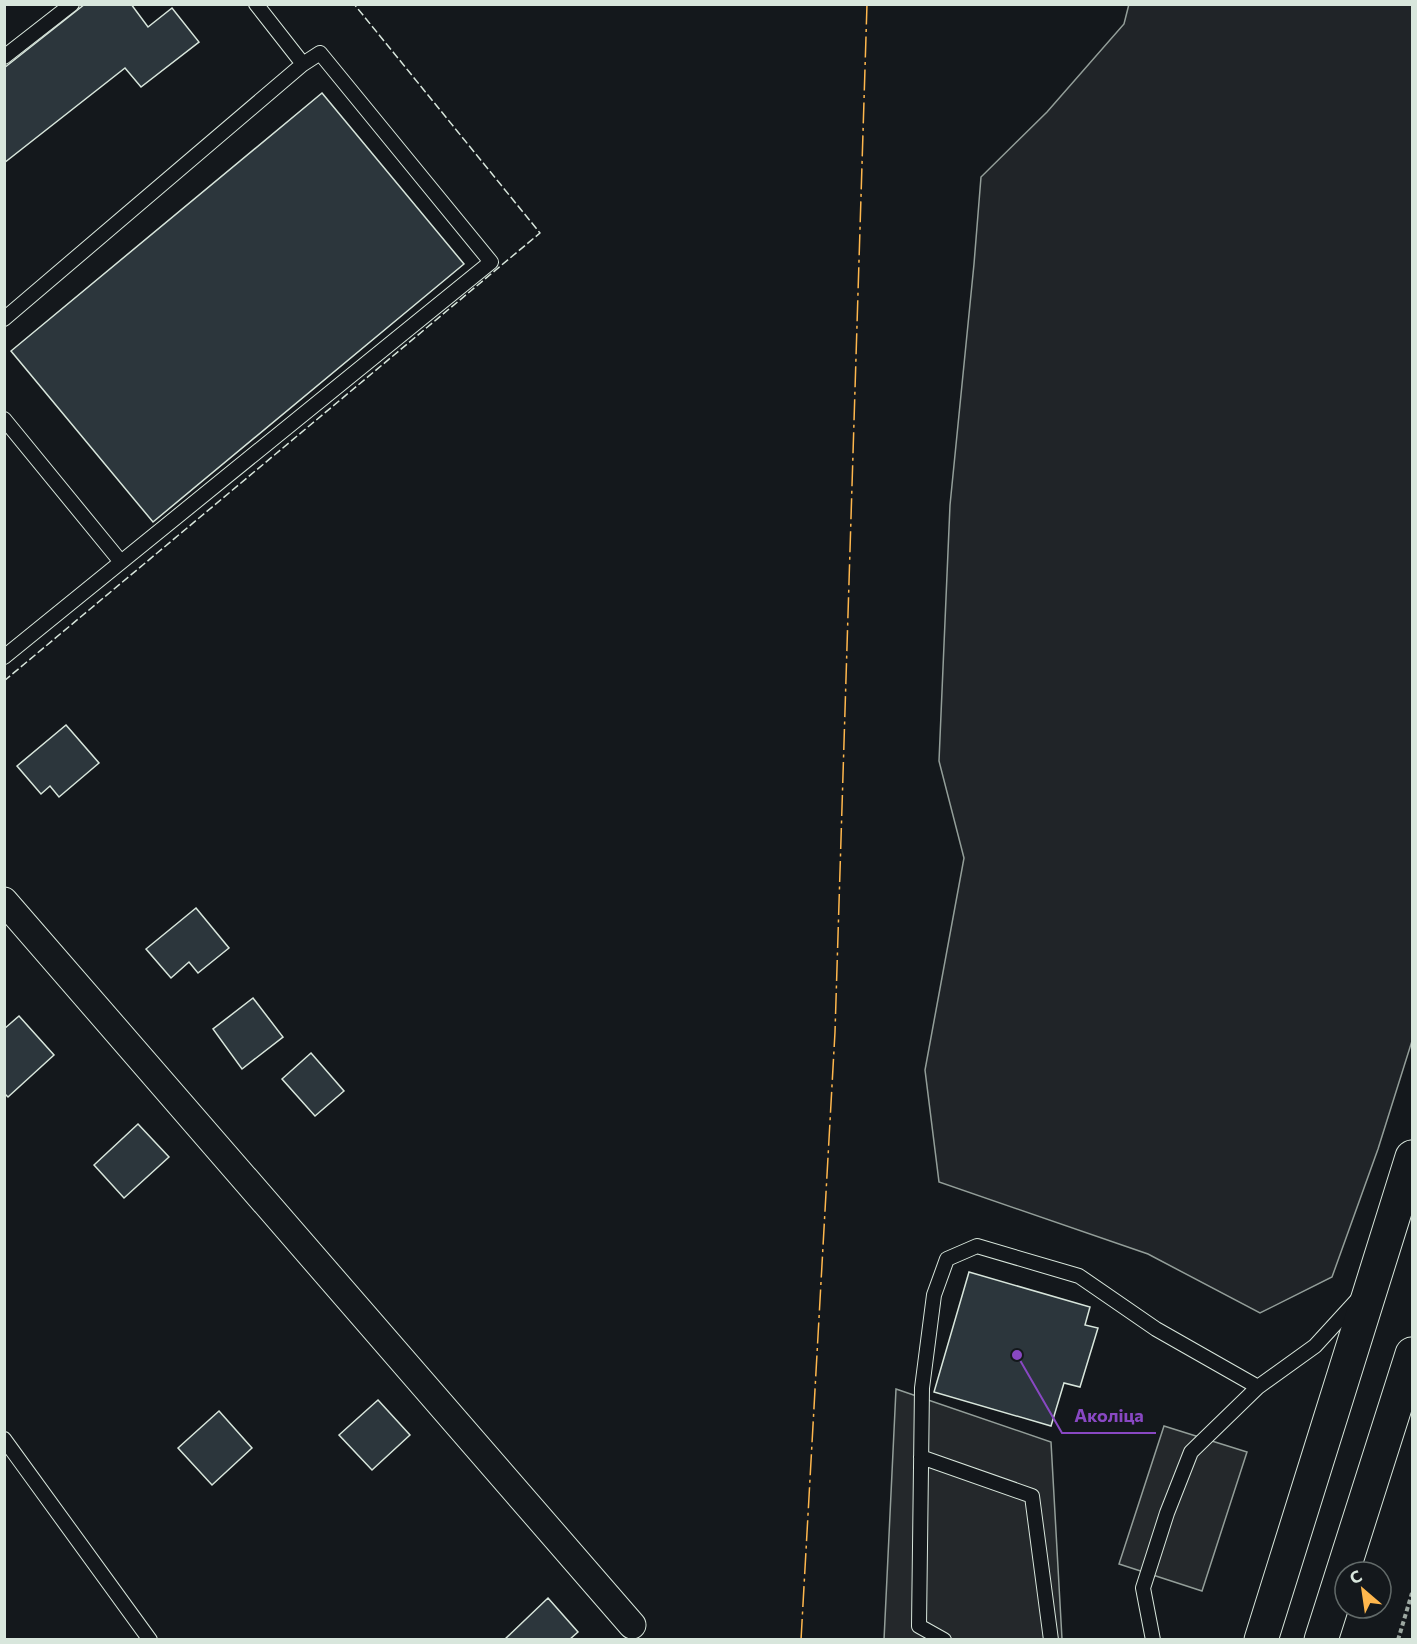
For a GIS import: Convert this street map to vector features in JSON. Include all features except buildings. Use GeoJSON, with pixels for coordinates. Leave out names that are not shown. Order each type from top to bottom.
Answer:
{"type":"FeatureCollection","features":[{"type":"Feature","properties":{"kind":"highway"},"geometry":{"type":"LineString","coordinates":[[1261,1640],[1413,1157]]}},
{"type":"Feature","properties":{"kind":"highway"},"geometry":{"type":"LineString","coordinates":[[1321,1640],[1413,1354]]}},
{"type":"Feature","properties":{"kind":"street"},"geometry":{"type":"LineString","coordinates":[[4,901],[632,1625]]}},
{"type":"Feature","properties":{"kind":"lane"},"geometry":{"type":"LineString","coordinates":[[4,57],[72,4]]}},
{"type":"Feature","properties":{"kind":"lane"},"geometry":{"type":"LineString","coordinates":[[256,4],[303,64]]}},
{"type":"Feature","properties":{"kind":"lane"},"geometry":{"type":"LineString","coordinates":[[4,319],[303,64],[320,53],[491,262],[4,657]]}},
{"type":"Feature","properties":{"kind":"lane"},"geometry":{"type":"LineString","coordinates":[[4,419],[121,562]]}},
{"type":"Feature","properties":{"kind":"lane"},"geometry":{"type":"LineString","coordinates":[[944,1640],[919,1626],[922,1388],[934,1295],[946,1259],[977,1246],[1079,1276],[1156,1329],[1258,1386]]}},
{"type":"Feature","properties":{"kind":"lane"},"geometry":{"type":"LineString","coordinates":[[1153,1640],[1143,1588],[1167,1513],[1191,1452],[1258,1386],[1316,1346],[1358,1299],[1382,1255]]}},
{"type":"Feature","properties":{"kind":"lane"},"geometry":{"type":"LineString","coordinates":[[4,1439],[150,1640]]}},
{"type":"Feature","properties":{"kind":"lane"},"geometry":{"type":"LineString","coordinates":[[921,1457],[1032,1496],[1051,1640]]}},
{"type":"Feature","properties":{"kind":"path"},"geometry":{"type":"LineString","coordinates":[[1398,1640],[1413,1593]]}},
{"type":"Feature","properties":{"kind":"shaded area"},"geometry":{"type":"Polygon","coordinates":[[[1129,4],[1412,5],[1412,1041],[1378,1149],[1332,1277],[1260,1313],[1148,1254],[939,1182],[925,1070],[964,858],[939,761],[950,505],[981,177],[1047,112],[1124,24],[1129,4]]]}},
{"type":"Feature","properties":{"kind":"shaded area"},"geometry":{"type":"Polygon","coordinates":[[[896,1389],[1051,1442],[1062,1639],[884,1640],[896,1389]]]}},
{"type":"Feature","properties":{"kind":"shaded area"},"geometry":{"type":"Polygon","coordinates":[[[1164,1426],[1247,1452],[1202,1591],[1119,1564],[1164,1426]]]}},
{"type":"Feature","properties":{"kind":"fence"},"geometry":{"type":"LineString","coordinates":[[4,681],[540,233],[354,4]]}},
{"type":"Feature","properties":{"kind":"power"},"geometry":{"type":"LineString","coordinates":[[801,1640],[835,1032],[867,4]]}},
{"type":"Feature","properties":{"kind":"place","name":"Аколіца"},"geometry":{"type":"Point","coordinates":[1017,1355]}}]}
